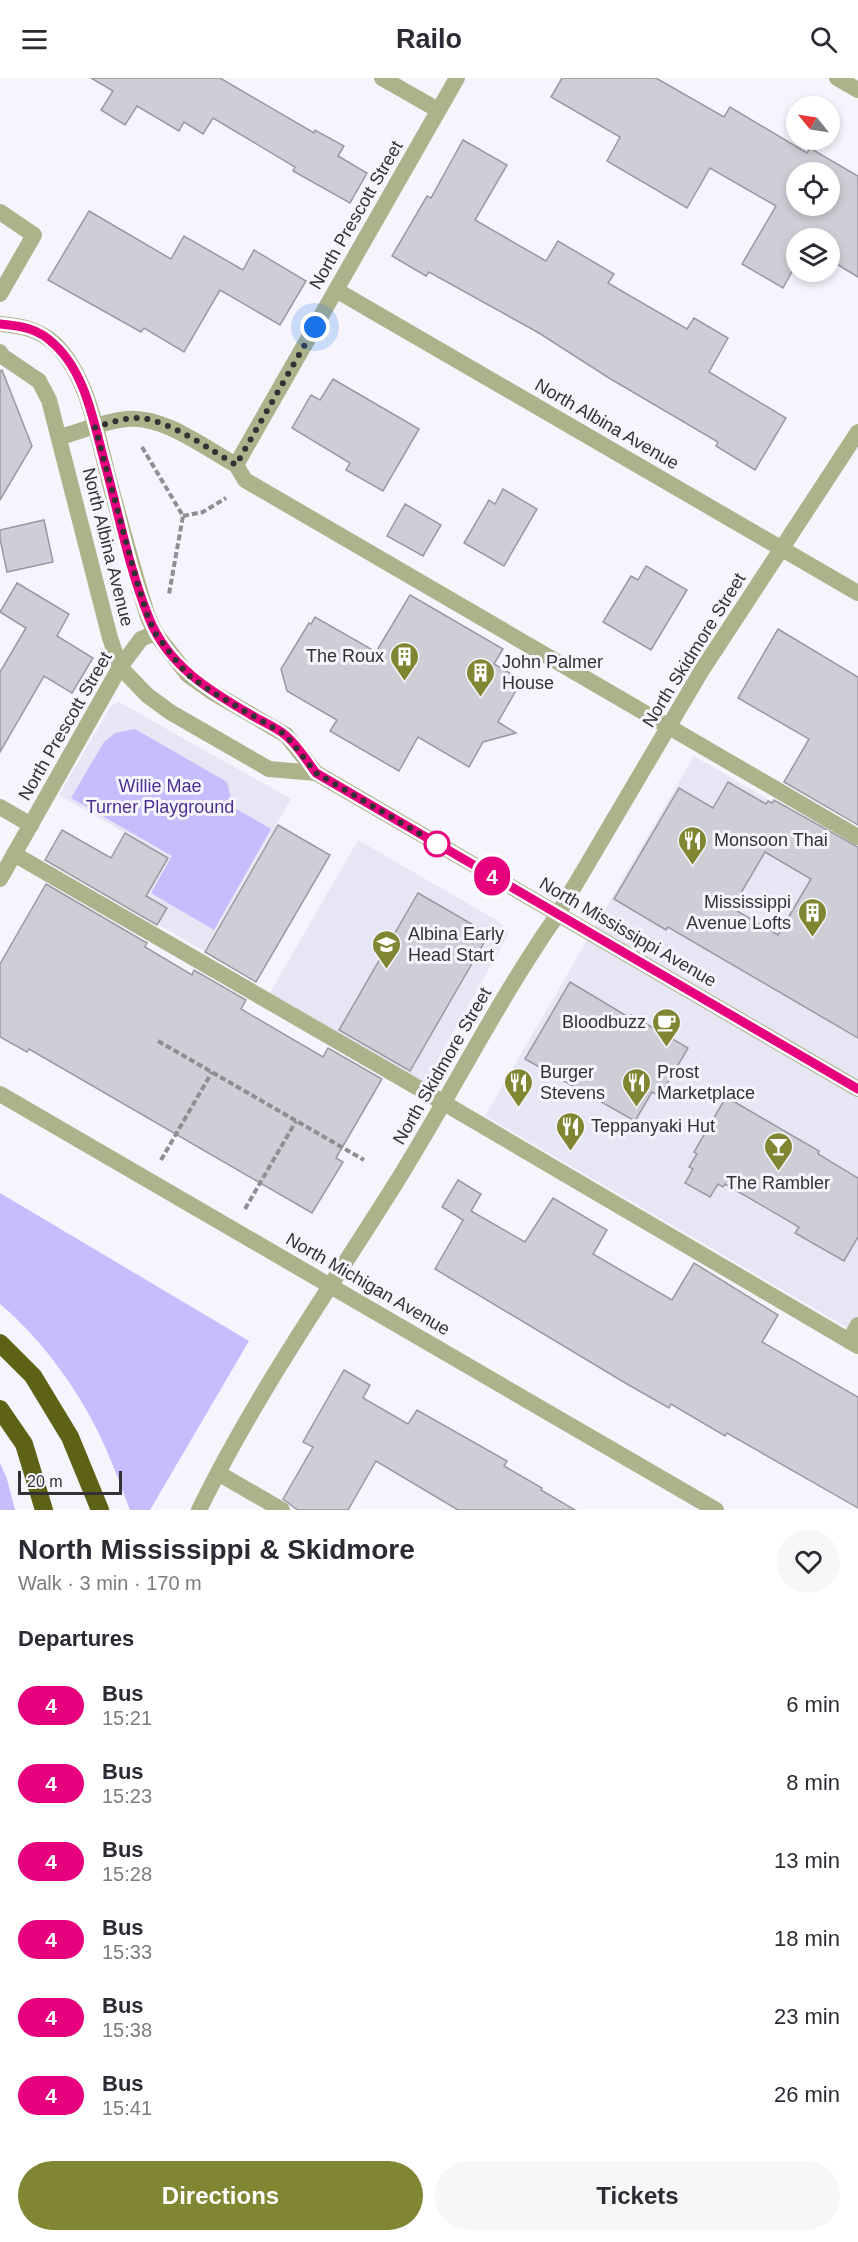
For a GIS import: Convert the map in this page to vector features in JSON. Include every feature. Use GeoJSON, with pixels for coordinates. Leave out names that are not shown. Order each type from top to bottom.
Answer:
{"type":"FeatureCollection","features":[{"type":"Feature","properties":{"kind":"highway"},"geometry":{"type":"LineString","coordinates":[[0,1343],[33,1376],[70,1437],[100,1510]]}},
{"type":"Feature","properties":{"kind":"highway"},"geometry":{"type":"LineString","coordinates":[[0,1409],[24,1444],[44,1510]]}},
{"type":"Feature","properties":{"kind":"street"},"geometry":{"type":"LineString","coordinates":[[382,78],[438,110]]}},
{"type":"Feature","properties":{"kind":"street","name":"North Prescott Street"},"geometry":{"type":"LineString","coordinates":[[236,465],[456,78]]}},
{"type":"Feature","properties":{"kind":"street"},"geometry":{"type":"LineString","coordinates":[[837,78],[858,90]]}},
{"type":"Feature","properties":{"kind":"street"},"geometry":{"type":"LineString","coordinates":[[0,212],[34,235],[0,294]]}},
{"type":"Feature","properties":{"kind":"street","name":"North Albina Avenue"},"geometry":{"type":"LineString","coordinates":[[336,290],[858,593]]}},
{"type":"Feature","properties":{"kind":"street","name":"North Albina Avenue"},"geometry":{"type":"LineString","coordinates":[[0,324],[26,326],[54,343],[72,364],[82,386],[95,427],[137,582],[155,633]]}},
{"type":"Feature","properties":{"kind":"street","name":"North Albina Avenue"},"geometry":{"type":"LineString","coordinates":[[0,352],[2,356],[39,381],[49,400],[110,638],[120,667]]}},
{"type":"Feature","properties":{"kind":"street"},"geometry":{"type":"LineString","coordinates":[[60,437],[125,419],[139,418],[172,428],[236,465],[245,480],[858,837]]}},
{"type":"Feature","properties":{"kind":"street","name":"North Skidmore Street"},"geometry":{"type":"LineString","coordinates":[[201,1506],[307,1321],[395,1185],[702,670],[858,432]]}},
{"type":"Feature","properties":{"kind":"street","name":"North Prescott Street"},"geometry":{"type":"LineString","coordinates":[[0,879],[120,667],[141,639],[155,633]]}},
{"type":"Feature","properties":{"kind":"street","name":"North Mississippi Avenue"},"geometry":{"type":"LineString","coordinates":[[155,633],[188,675],[212,692],[286,735],[316,773],[858,1089]]}},
{"type":"Feature","properties":{"kind":"street","name":"North Mississippi Avenue"},"geometry":{"type":"LineString","coordinates":[[120,667],[147,695],[170,712],[269,769],[316,773]]}},
{"type":"Feature","properties":{"kind":"street"},"geometry":{"type":"LineString","coordinates":[[0,807],[31,825]]}},
{"type":"Feature","properties":{"kind":"street"},"geometry":{"type":"LineString","coordinates":[[14,854],[854,1343],[858,1325]]}},
{"type":"Feature","properties":{"kind":"street","name":"North Michigan Avenue"},"geometry":{"type":"LineString","coordinates":[[0,1094],[716,1510]]}},
{"type":"Feature","properties":{"kind":"street"},"geometry":{"type":"LineString","coordinates":[[218,1473],[282,1510]]}},
{"type":"Feature","properties":{"kind":"path"},"geometry":{"type":"LineString","coordinates":[[125,419],[183,516],[166,602]]}},
{"type":"Feature","properties":{"kind":"path"},"geometry":{"type":"LineString","coordinates":[[183,516],[203,512],[224,500],[245,480]]}},
{"type":"Feature","properties":{"kind":"path"},"geometry":{"type":"LineString","coordinates":[[158,1041],[364,1160]]}},
{"type":"Feature","properties":{"kind":"path"},"geometry":{"type":"LineString","coordinates":[[173,1139],[212,1072]]}},
{"type":"Feature","properties":{"kind":"path"},"geometry":{"type":"LineString","coordinates":[[256,1191],[296,1121]]}},
{"type":"Feature","properties":{"kind":"shaded area","name":"Willie Mae Turner Playground"},"geometry":{"type":"Polygon","coordinates":[[[119,702],[291,799],[204,951],[137,912],[168,858],[59,795],[109,709],[119,702]]]}},
{"type":"Feature","properties":{"kind":"shaded area"},"geometry":{"type":"Polygon","coordinates":[[[694,756],[858,852],[858,1334],[485,1116],[694,756]]]}},
{"type":"Feature","properties":{"kind":"shaded area","name":"Albina Early Head Start"},"geometry":{"type":"Polygon","coordinates":[[[358,840],[498,921],[504,926],[508,935],[425,1083],[270,993],[358,840]]]}},
{"type":"Feature","properties":{"kind":"green space","name":"Willie Mae Turner Playground"},"geometry":{"type":"Polygon","coordinates":[[[135,729],[227,782],[233,807],[271,829],[214,930],[151,893],[172,856],[71,798],[104,742],[115,733],[135,729]]]}},
{"type":"Feature","properties":{"kind":"green space"},"geometry":{"type":"Polygon","coordinates":[[[0,1193],[249,1341],[150,1510],[130,1510],[106,1449],[86,1409],[47,1353],[17,1319],[0,1304],[0,1193]]]}},
{"type":"Feature","properties":{"kind":"green space"},"geometry":{"type":"Polygon","coordinates":[[[0,1463],[7,1479],[15,1510],[0,1510],[0,1463]]]}},
{"type":"Feature","properties":{"kind":"building"},"geometry":{"type":"Polygon","coordinates":[[[91,78],[220,78],[314,133],[315,130],[344,146],[338,156],[367,173],[350,203],[293,171],[295,167],[213,118],[203,134],[184,122],[179,131],[137,106],[125,125],[101,110],[113,91],[91,78]]]}},
{"type":"Feature","properties":{"kind":"building"},"geometry":{"type":"Polygon","coordinates":[[[562,78],[656,78],[724,117],[730,107],[786,140],[786,150],[802,150],[807,153],[809,150],[813,150],[834,162],[786,162],[786,216],[840,216],[840,166],[858,176],[858,277],[840,266],[840,228],[786,228],[786,282],[783,288],[742,264],[776,206],[710,168],[687,208],[607,161],[620,137],[551,97],[562,78]]]}},
{"type":"Feature","properties":{"kind":"building"},"geometry":{"type":"Polygon","coordinates":[[[463,140],[507,165],[475,220],[546,261],[558,241],[614,274],[608,283],[687,329],[694,318],[728,338],[709,372],[786,418],[755,470],[716,446],[718,442],[609,378],[539,333],[429,272],[426,276],[392,256],[427,196],[431,198],[463,140]]]}},
{"type":"Feature","properties":{"kind":"building"},"geometry":{"type":"Polygon","coordinates":[[[89,211],[171,259],[184,236],[243,270],[254,250],[306,281],[280,325],[220,290],[184,352],[144,328],[141,332],[48,280],[89,211]]]}},
{"type":"Feature","properties":{"kind":"building"},"geometry":{"type":"Polygon","coordinates":[[[2,370],[32,446],[0,500],[0,371],[2,370]]]}},
{"type":"Feature","properties":{"kind":"building"},"geometry":{"type":"Polygon","coordinates":[[[333,379],[419,429],[383,491],[346,470],[350,463],[292,428],[311,395],[320,400],[333,379]]]}},
{"type":"Feature","properties":{"kind":"building"},"geometry":{"type":"Polygon","coordinates":[[[503,489],[537,509],[504,566],[464,543],[489,500],[495,504],[503,489]]]}},
{"type":"Feature","properties":{"kind":"building"},"geometry":{"type":"Polygon","coordinates":[[[405,504],[441,525],[423,556],[387,536],[405,504]]]}},
{"type":"Feature","properties":{"kind":"building"},"geometry":{"type":"Polygon","coordinates":[[[44,520],[53,562],[7,572],[0,530],[44,520]]]}},
{"type":"Feature","properties":{"kind":"building"},"geometry":{"type":"Polygon","coordinates":[[[646,566],[687,590],[651,650],[603,622],[631,576],[638,580],[646,566]]]}},
{"type":"Feature","properties":{"kind":"building"},"geometry":{"type":"Polygon","coordinates":[[[17,583],[69,614],[57,636],[93,658],[72,693],[44,676],[0,752],[0,672],[26,628],[0,612],[17,583]]]}},
{"type":"Feature","properties":{"kind":"building"},"geometry":{"type":"Polygon","coordinates":[[[410,595],[503,649],[494,664],[522,680],[498,722],[516,733],[483,742],[469,767],[418,737],[399,771],[330,731],[337,720],[287,691],[281,669],[315,617],[376,652],[410,595]]]}},
{"type":"Feature","properties":{"kind":"building"},"geometry":{"type":"Polygon","coordinates":[[[778,629],[858,677],[858,825],[784,782],[809,739],[738,698],[778,629]]]}},
{"type":"Feature","properties":{"kind":"building"},"geometry":{"type":"Polygon","coordinates":[[[728,782],[766,804],[774,800],[858,847],[858,1038],[668,927],[666,930],[614,899],[679,788],[713,808],[728,782]],[[765,852],[732,908],[778,935],[811,879],[765,852]]]}},
{"type":"Feature","properties":{"kind":"building"},"geometry":{"type":"Polygon","coordinates":[[[278,825],[330,855],[256,982],[205,952],[278,825]]]}},
{"type":"Feature","properties":{"kind":"building"},"geometry":{"type":"Polygon","coordinates":[[[62,830],[111,858],[125,833],[168,858],[146,896],[167,908],[157,925],[45,860],[62,830]]]}},
{"type":"Feature","properties":{"kind":"building"},"geometry":{"type":"Polygon","coordinates":[[[46,884],[147,943],[145,947],[192,975],[194,970],[246,1000],[241,1009],[323,1057],[328,1048],[382,1079],[336,1158],[343,1162],[312,1213],[29,1049],[27,1052],[0,1037],[0,964],[46,884]]]}},
{"type":"Feature","properties":{"kind":"building"},"geometry":{"type":"Polygon","coordinates":[[[418,893],[489,934],[410,1071],[339,1030],[418,893]]]}},
{"type":"Feature","properties":{"kind":"building"},"geometry":{"type":"Polygon","coordinates":[[[570,982],[630,1018],[631,1015],[688,1048],[660,1096],[652,1092],[635,1121],[525,1059],[570,982]]]}},
{"type":"Feature","properties":{"kind":"building"},"geometry":{"type":"Polygon","coordinates":[[[726,1097],[819,1151],[818,1154],[858,1178],[858,1237],[844,1261],[795,1233],[799,1227],[725,1184],[723,1187],[718,1184],[710,1197],[685,1183],[693,1169],[689,1167],[697,1154],[694,1152],[726,1097]]]}},
{"type":"Feature","properties":{"kind":"building"},"geometry":{"type":"Polygon","coordinates":[[[458,1180],[481,1194],[471,1211],[525,1242],[553,1198],[607,1230],[593,1254],[672,1300],[694,1263],[778,1315],[762,1342],[858,1397],[858,1508],[727,1433],[725,1436],[671,1404],[669,1408],[435,1269],[463,1220],[442,1207],[458,1180]]]}},
{"type":"Feature","properties":{"kind":"building"},"geometry":{"type":"Polygon","coordinates":[[[344,1370],[370,1385],[363,1398],[408,1424],[417,1410],[507,1461],[504,1466],[575,1510],[458,1510],[376,1461],[348,1510],[298,1510],[283,1499],[313,1447],[303,1442],[344,1370]]]}},
{"type":"Feature","properties":{"kind":"bus line","name":"4"},"geometry":{"type":"LineString","coordinates":[[0,324],[26,326],[54,343],[72,364],[82,386],[95,427],[148,617],[155,633],[188,675],[212,692],[286,735],[316,773],[858,1089]]}},
{"type":"Feature","properties":{"kind":"place","name":"The Roux"},"geometry":{"type":"Point","coordinates":[405,682]}},
{"type":"Feature","properties":{"kind":"place","name":"John Palmer House"},"geometry":{"type":"Point","coordinates":[481,698]}},
{"type":"Feature","properties":{"kind":"place","name":"Monsoon Thai"},"geometry":{"type":"Point","coordinates":[693,866]}},
{"type":"Feature","properties":{"kind":"place","name":"Mississippi Avenue Lofts"},"geometry":{"type":"Point","coordinates":[812,938]}},
{"type":"Feature","properties":{"kind":"place","name":"Albina Early Head Start"},"geometry":{"type":"Point","coordinates":[387,970]}},
{"type":"Feature","properties":{"kind":"place","name":"Bloodbuzz"},"geometry":{"type":"Point","coordinates":[667,1048]}},
{"type":"Feature","properties":{"kind":"place","name":"Burger Stevens"},"geometry":{"type":"Point","coordinates":[519,1108]}},
{"type":"Feature","properties":{"kind":"place","name":"Prost Marketplace"},"geometry":{"type":"Point","coordinates":[636,1108]}},
{"type":"Feature","properties":{"kind":"place","name":"Teppanyaki Hut"},"geometry":{"type":"Point","coordinates":[570,1152]}},
{"type":"Feature","properties":{"kind":"place","name":"The Rambler"},"geometry":{"type":"Point","coordinates":[778,1172]}},
{"type":"Feature","properties":{"kind":"route"},"geometry":{"type":"LineString","coordinates":[[315,327],[236,465],[172,428],[153,421],[139,418],[125,419],[95,427],[148,617],[155,633],[174,658],[188,675],[212,692],[286,735],[316,773],[439,845],[437,844]]}}]}
